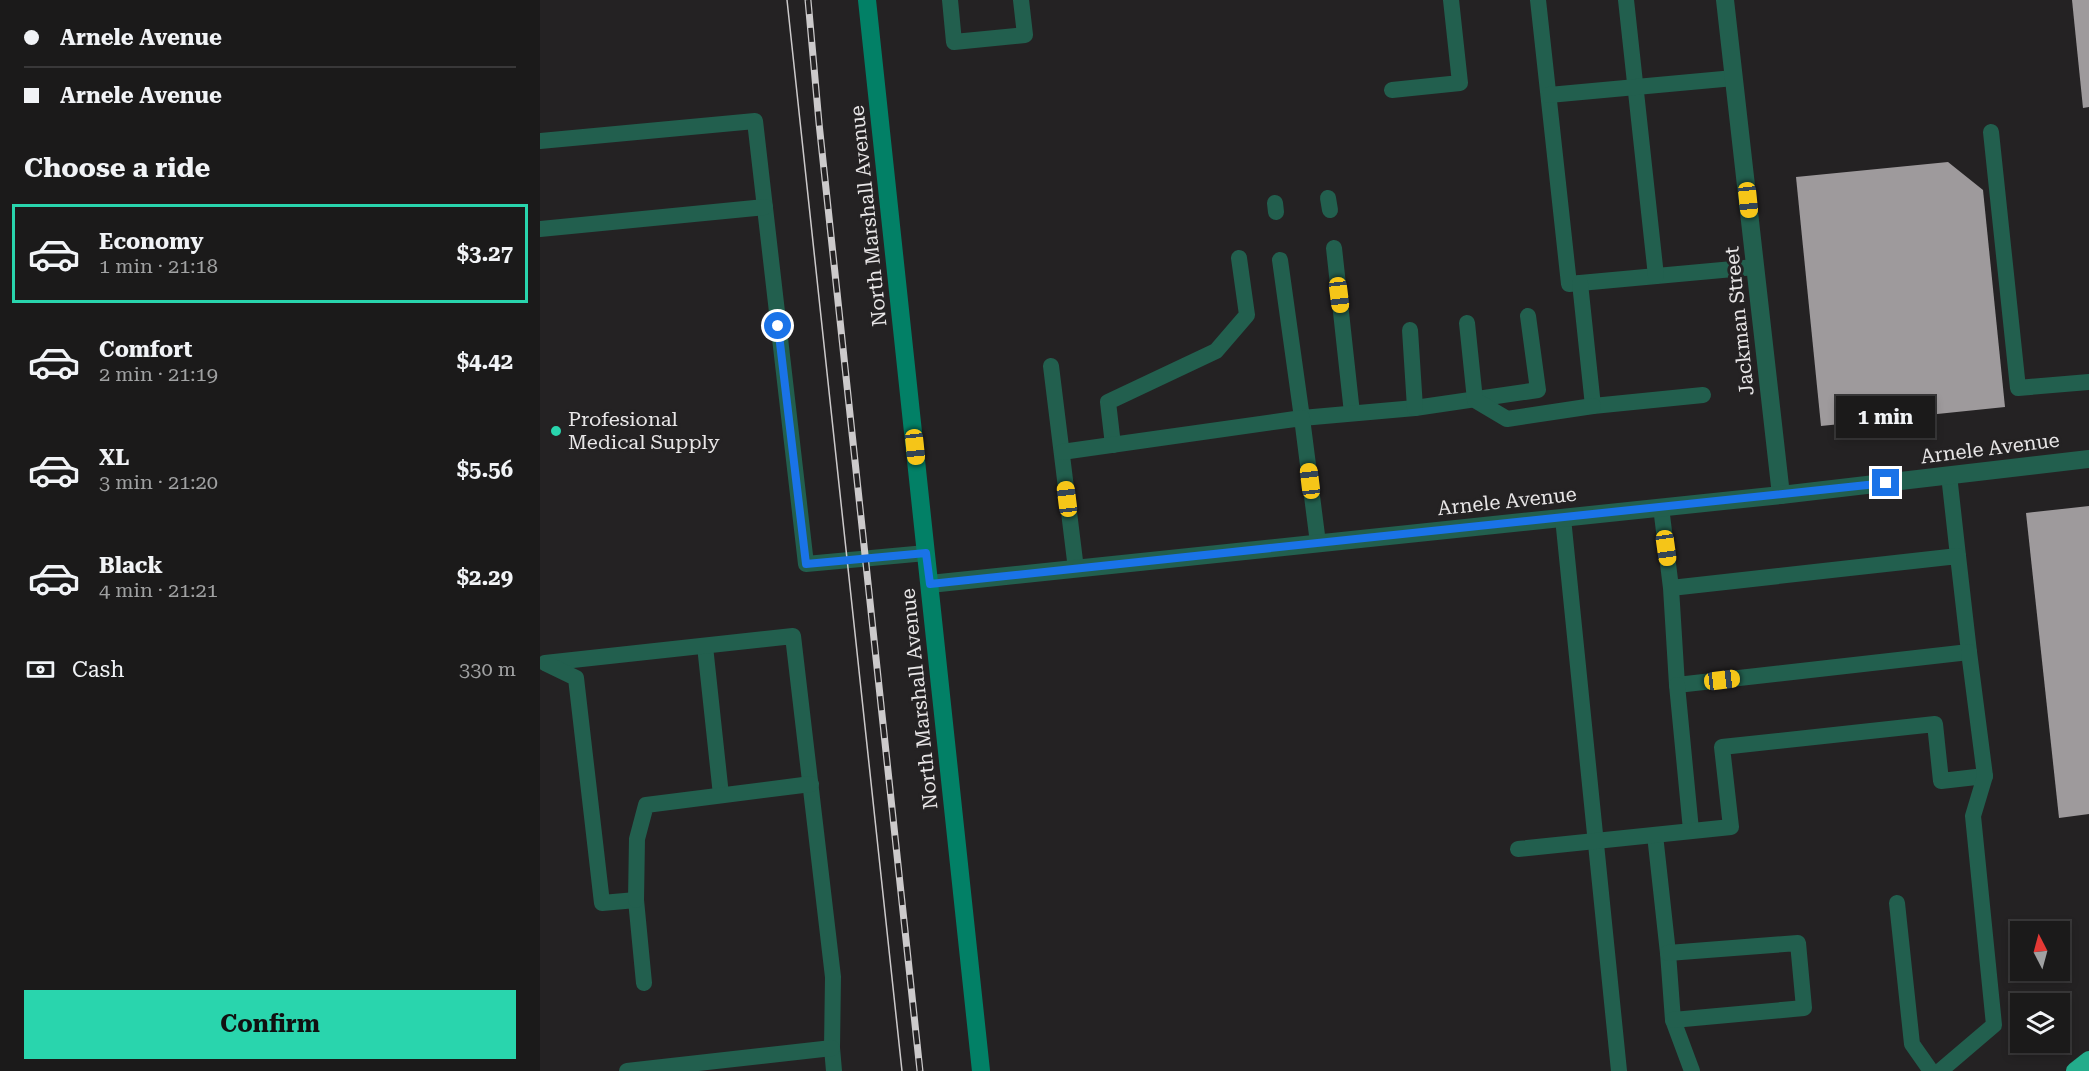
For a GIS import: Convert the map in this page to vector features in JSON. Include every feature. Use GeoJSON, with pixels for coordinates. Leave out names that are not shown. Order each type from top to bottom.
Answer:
{"type":"FeatureCollection","features":[{"type":"Feature","properties":{"kind":"highway"},"geometry":{"type":"LineString","coordinates":[[2075,1071],[2089,1060]]}},
{"type":"Feature","properties":{"kind":"main road","name":"North Marshall Avenue"},"geometry":{"type":"LineString","coordinates":[[867,0],[981,1071]]}},
{"type":"Feature","properties":{"kind":"street","name":"Jackman Street"},"geometry":{"type":"LineString","coordinates":[[1725,0],[1781,495]]}},
{"type":"Feature","properties":{"kind":"street","name":"Arnele Avenue"},"geometry":{"type":"LineString","coordinates":[[930,584],[1781,495],[2089,459]]}},
{"type":"Feature","properties":{"kind":"lane"},"geometry":{"type":"LineString","coordinates":[[950,0],[954,42],[1025,34],[1021,0]]}},
{"type":"Feature","properties":{"kind":"lane"},"geometry":{"type":"LineString","coordinates":[[1392,90],[1460,83],[1451,0]]}},
{"type":"Feature","properties":{"kind":"lane"},"geometry":{"type":"LineString","coordinates":[[1538,0],[1569,284],[1755,267]]}},
{"type":"Feature","properties":{"kind":"lane"},"geometry":{"type":"LineString","coordinates":[[1626,0],[1656,276]]}},
{"type":"Feature","properties":{"kind":"lane"},"geometry":{"type":"LineString","coordinates":[[1549,95],[1734,78]]}},
{"type":"Feature","properties":{"kind":"lane"},"geometry":{"type":"LineString","coordinates":[[540,141],[755,120],[806,564],[926,553]]}},
{"type":"Feature","properties":{"kind":"lane"},"geometry":{"type":"LineString","coordinates":[[1991,132],[2018,388],[2089,382]]}},
{"type":"Feature","properties":{"kind":"lane"},"geometry":{"type":"LineString","coordinates":[[540,230],[765,207]]}},
{"type":"Feature","properties":{"kind":"lane"},"geometry":{"type":"LineString","coordinates":[[1334,248],[1352,413]]}},
{"type":"Feature","properties":{"kind":"lane"},"geometry":{"type":"LineString","coordinates":[[1113,445],[1108,402],[1215,351],[1247,315],[1239,258]]}},
{"type":"Feature","properties":{"kind":"lane"},"geometry":{"type":"LineString","coordinates":[[1280,260],[1318,543]]}},
{"type":"Feature","properties":{"kind":"lane"},"geometry":{"type":"LineString","coordinates":[[1580,283],[1593,406]]}},
{"type":"Feature","properties":{"kind":"lane"},"geometry":{"type":"LineString","coordinates":[[1062,452],[1302,418],[1415,408],[1538,390],[1528,316]]}},
{"type":"Feature","properties":{"kind":"lane"},"geometry":{"type":"LineString","coordinates":[[1467,323],[1474,400]]}},
{"type":"Feature","properties":{"kind":"lane"},"geometry":{"type":"LineString","coordinates":[[1410,330],[1415,408]]}},
{"type":"Feature","properties":{"kind":"lane"},"geometry":{"type":"LineString","coordinates":[[1051,366],[1076,569]]}},
{"type":"Feature","properties":{"kind":"lane"},"geometry":{"type":"LineString","coordinates":[[1474,400],[1507,419],[1593,406],[1703,395]]}},
{"type":"Feature","properties":{"kind":"lane"},"geometry":{"type":"LineString","coordinates":[[1940,1071],[1994,1025],[1973,816],[1985,776],[1968,652],[1949,475]]}},
{"type":"Feature","properties":{"kind":"lane"},"geometry":{"type":"LineString","coordinates":[[1661,507],[1671,588],[1677,685],[1691,830]]}},
{"type":"Feature","properties":{"kind":"lane"},"geometry":{"type":"LineString","coordinates":[[1563,518],[1619,1071]]}},
{"type":"Feature","properties":{"kind":"lane"},"geometry":{"type":"LineString","coordinates":[[1671,588],[1958,556]]}},
{"type":"Feature","properties":{"kind":"lane"},"geometry":{"type":"LineString","coordinates":[[543,663],[793,636],[833,977],[834,1071]]}},
{"type":"Feature","properties":{"kind":"lane"},"geometry":{"type":"LineString","coordinates":[[705,646],[722,795]]}},
{"type":"Feature","properties":{"kind":"lane"},"geometry":{"type":"LineString","coordinates":[[1677,685],[1968,652]]}},
{"type":"Feature","properties":{"kind":"lane"},"geometry":{"type":"LineString","coordinates":[[543,663],[576,678],[602,903],[636,900]]}},
{"type":"Feature","properties":{"kind":"lane"},"geometry":{"type":"LineString","coordinates":[[1518,849],[1731,827],[1722,747],[1935,724],[1941,781],[1985,776]]}},
{"type":"Feature","properties":{"kind":"lane"},"geometry":{"type":"LineString","coordinates":[[644,983],[636,900],[637,839],[646,805],[811,784]]}},
{"type":"Feature","properties":{"kind":"lane"},"geometry":{"type":"LineString","coordinates":[[1655,835],[1673,1020],[1692,1071]]}},
{"type":"Feature","properties":{"kind":"lane"},"geometry":{"type":"LineString","coordinates":[[1897,903],[1912,1044],[1931,1071]]}},
{"type":"Feature","properties":{"kind":"lane"},"geometry":{"type":"LineString","coordinates":[[1668,953],[1798,943],[1804,1008],[1673,1020]]}},
{"type":"Feature","properties":{"kind":"lane"},"geometry":{"type":"LineString","coordinates":[[627,1071],[832,1048]]}},
{"type":"Feature","properties":{"kind":"building"},"geometry":{"type":"Polygon","coordinates":[[[2072,0],[2089,0],[2089,107],[2083,108],[2072,0]]]}},
{"type":"Feature","properties":{"kind":"building"},"geometry":{"type":"Polygon","coordinates":[[[1948,162],[1983,190],[2005,407],[1821,426],[1796,177],[1948,162]]]}},
{"type":"Feature","properties":{"kind":"building"},"geometry":{"type":"Polygon","coordinates":[[[2089,506],[2089,814],[2059,818],[2026,513],[2089,506]]]}},
{"type":"Feature","properties":{"kind":"tram line"},"geometry":{"type":"LineString","coordinates":[[787,0],[902,1071]]}},
{"type":"Feature","properties":{"kind":"tram line"},"geometry":{"type":"LineString","coordinates":[[806,0],[810,34]]}},
{"type":"Feature","properties":{"kind":"railway"},"geometry":{"type":"LineString","coordinates":[[808,0],[819,123],[920,1071]]}},
{"type":"Feature","properties":{"kind":"place","name":"Profesional Medical Supply"},"geometry":{"type":"Point","coordinates":[556,431]}},
{"type":"Feature","properties":{"kind":"route"},"geometry":{"type":"LineString","coordinates":[[778,326],[806,564],[926,553],[930,584],[1886,483]]}}]}
